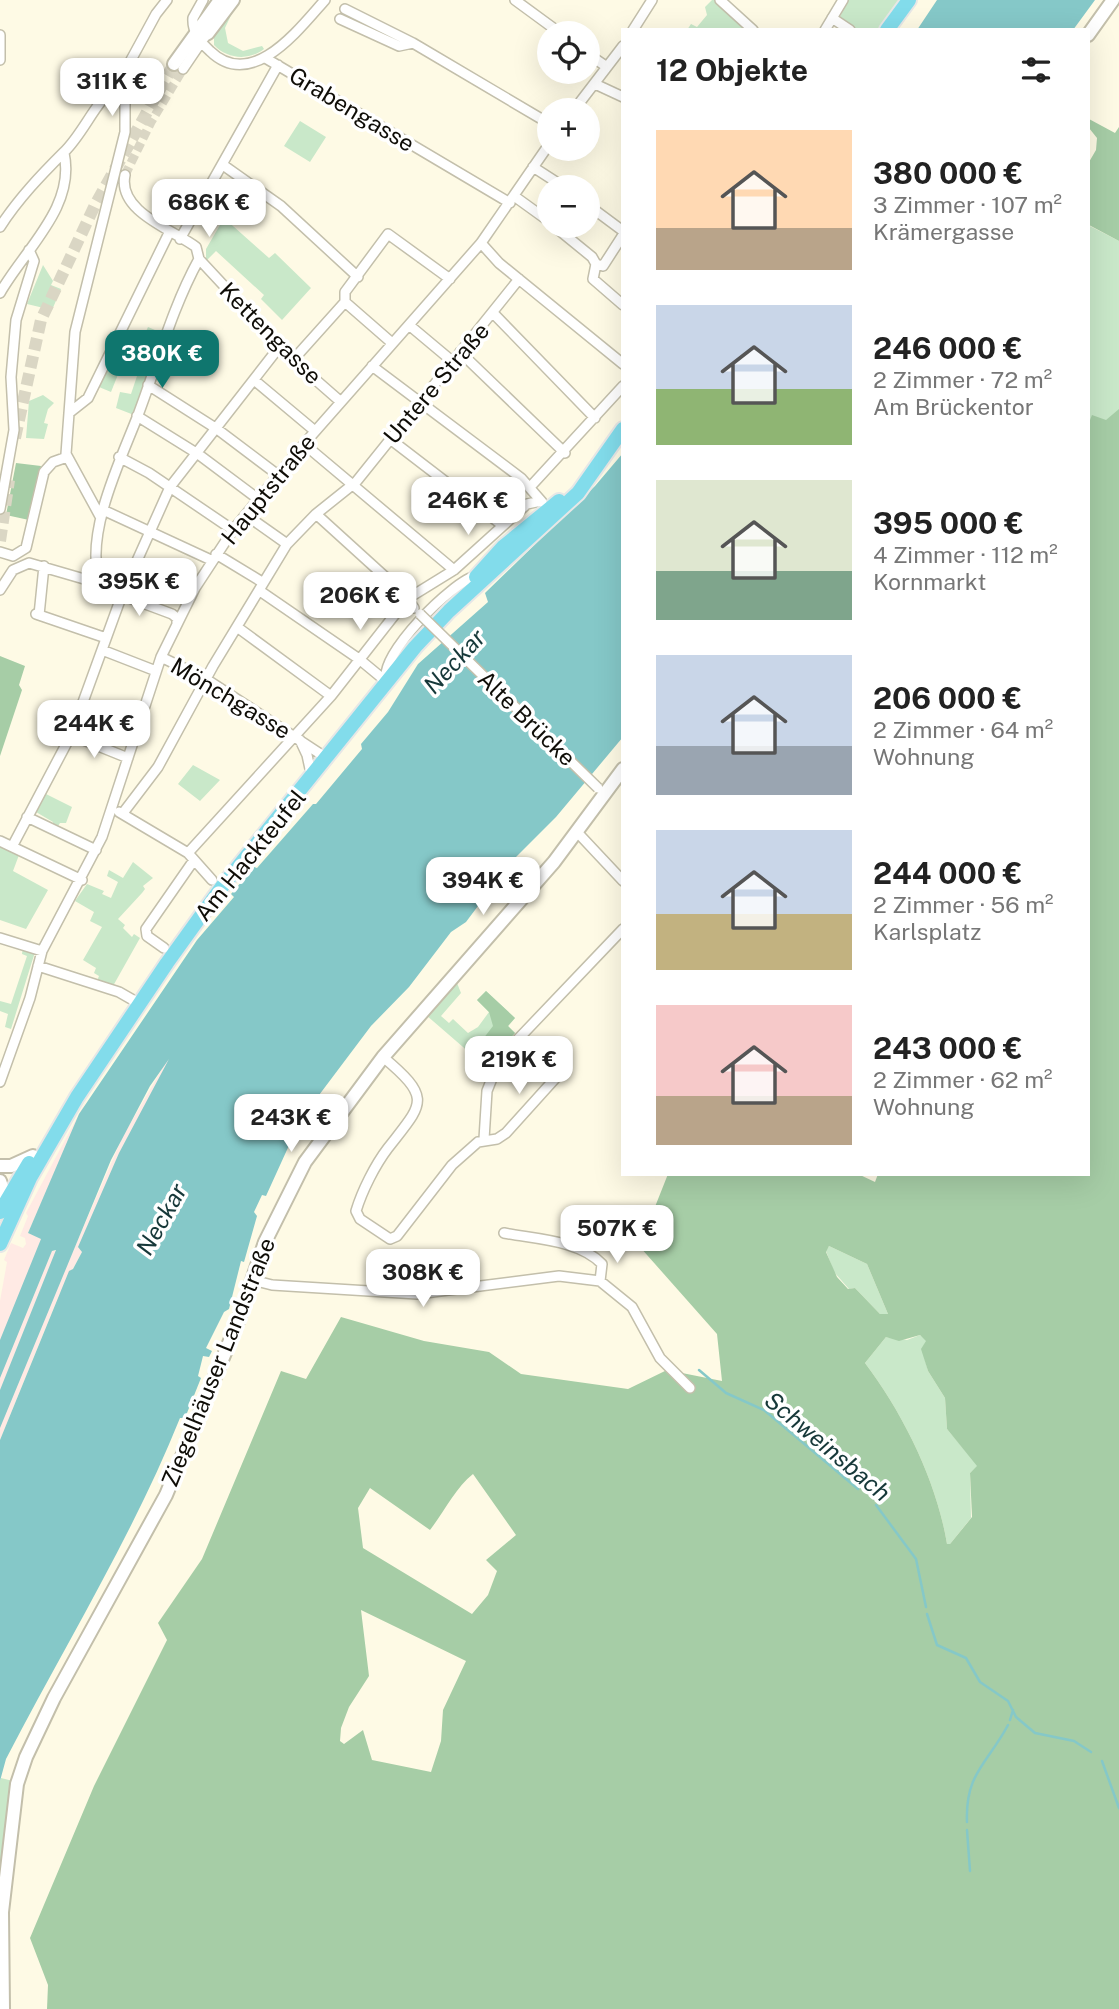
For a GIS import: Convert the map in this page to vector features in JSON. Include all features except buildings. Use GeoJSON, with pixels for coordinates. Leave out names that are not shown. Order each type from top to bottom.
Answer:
{"type":"FeatureCollection","features":[{"type":"Feature","properties":{"kind":"main road"},"geometry":{"type":"LineString","coordinates":[[201,36],[205,19],[219,0]]}},
{"type":"Feature","properties":{"kind":"main road"},"geometry":{"type":"LineString","coordinates":[[179,66],[187,45],[201,36],[233,0]]}},
{"type":"Feature","properties":{"kind":"main road"},"geometry":{"type":"LineString","coordinates":[[888,28],[909,0]]}},
{"type":"Feature","properties":{"kind":"main road"},"geometry":{"type":"LineString","coordinates":[[1090,32],[1113,0]]}},
{"type":"Feature","properties":{"kind":"main road"},"geometry":{"type":"LineString","coordinates":[[449,611],[503,547],[596,468],[621,432]]}},
{"type":"Feature","properties":{"kind":"main road"},"geometry":{"type":"LineString","coordinates":[[449,611],[548,508]]}},
{"type":"Feature","properties":{"kind":"main road","name":"Am Hackteufel"},"geometry":{"type":"LineString","coordinates":[[7,1210],[77,1097],[221,888],[449,611]]}},
{"type":"Feature","properties":{"kind":"main road","name":"Ziegelhäuser Landstraße"},"geometry":{"type":"LineString","coordinates":[[3,2009],[2,1912],[18,1776],[54,1698],[166,1495],[253,1280],[273,1223],[305,1162],[383,1057],[577,832],[602,790],[621,771]]}},
{"type":"Feature","properties":{"kind":"main road","name":"Am Hackteufel"},"geometry":{"type":"LineString","coordinates":[[7,1210],[33,1156],[77,1097]]}},
{"type":"Feature","properties":{"kind":"main road"},"geometry":{"type":"LineString","coordinates":[[0,1166],[14,1165],[33,1156]]}},
{"type":"Feature","properties":{"kind":"main road"},"geometry":{"type":"LineString","coordinates":[[0,1181],[7,1210],[0,1244]]}},
{"type":"Feature","properties":{"kind":"street"},"geometry":{"type":"LineString","coordinates":[[179,66],[201,36],[193,18],[203,0]]}},
{"type":"Feature","properties":{"kind":"street"},"geometry":{"type":"LineString","coordinates":[[267,59],[325,0]]}},
{"type":"Feature","properties":{"kind":"street"},"geometry":{"type":"LineString","coordinates":[[515,0],[544,21]]}},
{"type":"Feature","properties":{"kind":"street"},"geometry":{"type":"LineString","coordinates":[[636,28],[648,14],[652,0]]}},
{"type":"Feature","properties":{"kind":"street"},"geometry":{"type":"LineString","coordinates":[[720,0],[751,28]]}},
{"type":"Feature","properties":{"kind":"street"},"geometry":{"type":"LineString","coordinates":[[826,28],[843,0]]}},
{"type":"Feature","properties":{"kind":"street"},"geometry":{"type":"LineString","coordinates":[[167,1],[129,62],[123,81],[126,126],[75,331],[67,457],[102,514],[149,529],[214,557],[261,587],[356,662],[388,683]]}},
{"type":"Feature","properties":{"kind":"street"},"geometry":{"type":"LineString","coordinates":[[345,9],[412,43],[537,116]]}},
{"type":"Feature","properties":{"kind":"street"},"geometry":{"type":"LineString","coordinates":[[832,18],[847,28]]}},
{"type":"Feature","properties":{"kind":"street"},"geometry":{"type":"LineString","coordinates":[[340,19],[399,46],[412,43]]}},
{"type":"Feature","properties":{"kind":"street"},"geometry":{"type":"LineString","coordinates":[[0,35],[0,60]]}},
{"type":"Feature","properties":{"kind":"street","name":"Grabengasse"},"geometry":{"type":"LineString","coordinates":[[201,36],[214,54],[230,63],[251,64],[267,59],[348,102],[537,214]]}},
{"type":"Feature","properties":{"kind":"street"},"geometry":{"type":"LineString","coordinates":[[600,77],[621,49]]}},
{"type":"Feature","properties":{"kind":"street"},"geometry":{"type":"LineString","coordinates":[[600,62],[607,67]]}},
{"type":"Feature","properties":{"kind":"street"},"geometry":{"type":"LineString","coordinates":[[182,235],[278,65]]}},
{"type":"Feature","properties":{"kind":"street"},"geometry":{"type":"LineString","coordinates":[[0,227],[26,192],[64,153],[110,92],[123,81]]}},
{"type":"Feature","properties":{"kind":"street"},"geometry":{"type":"LineString","coordinates":[[585,98],[595,84],[621,96]]}},
{"type":"Feature","properties":{"kind":"street"},"geometry":{"type":"LineString","coordinates":[[0,293],[50,219],[63,192],[67,171],[64,153]]}},
{"type":"Feature","properties":{"kind":"street","name":"Hauptstraße"},"geometry":{"type":"LineString","coordinates":[[0,1082],[42,951],[96,850],[111,811],[161,657],[214,557],[315,431],[410,327],[415,314],[481,243],[515,200],[537,158]]}},
{"type":"Feature","properties":{"kind":"street"},"geometry":{"type":"LineString","coordinates":[[223,165],[281,206],[358,277]]}},
{"type":"Feature","properties":{"kind":"street"},"geometry":{"type":"LineString","coordinates":[[533,167],[545,175]]}},
{"type":"Feature","properties":{"kind":"street","name":"Kettengasse"},"geometry":{"type":"LineString","coordinates":[[125,175],[125,188],[132,202],[169,233],[182,235],[196,247],[199,259],[280,346],[341,402]]}},
{"type":"Feature","properties":{"kind":"street"},"geometry":{"type":"LineString","coordinates":[[600,215],[621,231]]}},
{"type":"Feature","properties":{"kind":"street"},"geometry":{"type":"LineString","coordinates":[[69,413],[88,398],[169,233]]}},
{"type":"Feature","properties":{"kind":"street"},"geometry":{"type":"LineString","coordinates":[[393,343],[345,302],[343,295],[388,234],[450,279]]}},
{"type":"Feature","properties":{"kind":"street"},"geometry":{"type":"LineString","coordinates":[[567,238],[596,264],[603,266],[621,236]]}},
{"type":"Feature","properties":{"kind":"street"},"geometry":{"type":"LineString","coordinates":[[481,243],[499,263],[621,362]]}},
{"type":"Feature","properties":{"kind":"street"},"geometry":{"type":"LineString","coordinates":[[0,509],[14,430],[11,377],[16,320],[34,261],[29,250]]}},
{"type":"Feature","properties":{"kind":"street"},"geometry":{"type":"LineString","coordinates":[[100,579],[96,566],[102,514],[119,457],[137,416],[180,295],[199,259]]}},
{"type":"Feature","properties":{"kind":"street"},"geometry":{"type":"LineString","coordinates":[[596,264],[593,279],[621,303]]}},
{"type":"Feature","properties":{"kind":"street","name":"Untere Straße"},"geometry":{"type":"LineString","coordinates":[[123,813],[158,767],[206,679],[287,544],[316,514],[354,487],[367,465],[494,314],[519,279]]}},
{"type":"Feature","properties":{"kind":"street"},"geometry":{"type":"LineString","coordinates":[[295,361],[345,302]]}},
{"type":"Feature","properties":{"kind":"street"},"geometry":{"type":"LineString","coordinates":[[494,314],[595,418]]}},
{"type":"Feature","properties":{"kind":"street"},"geometry":{"type":"LineString","coordinates":[[410,327],[452,361]]}},
{"type":"Feature","properties":{"kind":"street"},"geometry":{"type":"LineString","coordinates":[[13,845],[71,735],[122,593],[170,487],[280,346]]}},
{"type":"Feature","properties":{"kind":"street"},"geometry":{"type":"LineString","coordinates":[[460,352],[565,453]]}},
{"type":"Feature","properties":{"kind":"street"},"geometry":{"type":"LineString","coordinates":[[372,366],[418,404],[529,484],[548,508]]}},
{"type":"Feature","properties":{"kind":"street"},"geometry":{"type":"LineString","coordinates":[[254,380],[315,431]]}},
{"type":"Feature","properties":{"kind":"street"},"geometry":{"type":"LineString","coordinates":[[148,385],[217,429],[278,475]]}},
{"type":"Feature","properties":{"kind":"street"},"geometry":{"type":"LineString","coordinates":[[529,484],[565,453],[620,391]]}},
{"type":"Feature","properties":{"kind":"street"},"geometry":{"type":"LineString","coordinates":[[137,416],[198,454],[258,499]]}},
{"type":"Feature","properties":{"kind":"street"},"geometry":{"type":"LineString","coordinates":[[390,439],[499,523]]}},
{"type":"Feature","properties":{"kind":"street"},"geometry":{"type":"LineString","coordinates":[[304,444],[454,570]]}},
{"type":"Feature","properties":{"kind":"street"},"geometry":{"type":"LineString","coordinates":[[0,552],[13,556],[26,548],[44,472],[53,462],[67,457]]}},
{"type":"Feature","properties":{"kind":"street"},"geometry":{"type":"LineString","coordinates":[[119,457],[170,487],[233,530]]}},
{"type":"Feature","properties":{"kind":"street"},"geometry":{"type":"LineString","coordinates":[[164,948],[147,936],[146,929],[191,856],[298,738],[405,596],[421,591],[454,570],[499,523],[530,502],[548,508]]}},
{"type":"Feature","properties":{"kind":"street"},"geometry":{"type":"LineString","coordinates":[[246,514],[287,544]]}},
{"type":"Feature","properties":{"kind":"street","name":"Alte Brücke"},"geometry":{"type":"LineString","coordinates":[[316,514],[405,596],[417,611],[602,790]]}},
{"type":"Feature","properties":{"kind":"street"},"geometry":{"type":"LineString","coordinates":[[0,590],[16,567],[29,563],[85,580],[100,579],[122,593],[172,614],[177,618],[177,623]]}},
{"type":"Feature","properties":{"kind":"street"},"geometry":{"type":"LineString","coordinates":[[44,566],[37,615],[106,638]]}},
{"type":"Feature","properties":{"kind":"street"},"geometry":{"type":"LineString","coordinates":[[388,683],[385,670],[407,634],[430,611],[476,576]]}},
{"type":"Feature","properties":{"kind":"street"},"geometry":{"type":"LineString","coordinates":[[237,627],[331,696]]}},
{"type":"Feature","properties":{"kind":"street"},"geometry":{"type":"LineString","coordinates":[[102,650],[156,671]]}},
{"type":"Feature","properties":{"kind":"street","name":"Mönchgasse"},"geometry":{"type":"LineString","coordinates":[[161,657],[206,679],[328,759]]}},
{"type":"Feature","properties":{"kind":"street"},"geometry":{"type":"LineString","coordinates":[[71,735],[128,758]]}},
{"type":"Feature","properties":{"kind":"street","name":"Mönchgasse"},"geometry":{"type":"LineString","coordinates":[[298,738],[307,755],[312,778]]}},
{"type":"Feature","properties":{"kind":"street"},"geometry":{"type":"LineString","coordinates":[[111,811],[123,813],[191,856],[212,880]]}},
{"type":"Feature","properties":{"kind":"street"},"geometry":{"type":"LineString","coordinates":[[27,817],[96,850]]}},
{"type":"Feature","properties":{"kind":"street"},"geometry":{"type":"LineString","coordinates":[[577,832],[621,879]]}},
{"type":"Feature","properties":{"kind":"street"},"geometry":{"type":"LineString","coordinates":[[0,841],[79,878]]}},
{"type":"Feature","properties":{"kind":"street"},"geometry":{"type":"LineString","coordinates":[[484,1139],[487,1091],[499,1058],[621,931]]}},
{"type":"Feature","properties":{"kind":"street"},"geometry":{"type":"LineString","coordinates":[[0,938],[42,951]]}},
{"type":"Feature","properties":{"kind":"street"},"geometry":{"type":"LineString","coordinates":[[38,966],[106,987],[140,1004]]}},
{"type":"Feature","properties":{"kind":"street"},"geometry":{"type":"LineString","coordinates":[[383,1057],[406,1077],[417,1102],[411,1122],[384,1154],[356,1208],[360,1219],[390,1239],[395,1238],[452,1166],[484,1139],[496,1139],[506,1133],[561,1072]]}},
{"type":"Feature","properties":{"kind":"street"},"geometry":{"type":"LineString","coordinates":[[504,1233],[561,1244],[587,1253],[602,1264],[600,1281]]}},
{"type":"Feature","properties":{"kind":"street"},"geometry":{"type":"LineString","coordinates":[[253,1280],[272,1285],[410,1294],[550,1276],[600,1281],[632,1307],[657,1353],[690,1388]]}},
{"type":"Feature","properties":{"kind":"shaded area"},"geometry":{"type":"Polygon","coordinates":[[[168,1059],[170,1062],[119,1153],[80,1248],[82,1252],[59,1295],[0,1440],[0,1301],[7,1262],[4,1260],[11,1243],[23,1248],[26,1244],[25,1238],[20,1236],[28,1216],[26,1213],[87,1099],[28,1233],[42,1239],[42,1274],[52,1251],[57,1251],[60,1281],[123,1136],[168,1059]]]}},
{"type":"Feature","properties":{"kind":"green space"},"geometry":{"type":"Polygon","coordinates":[[[714,0],[747,28],[688,28],[691,24],[697,27],[707,15],[705,7],[714,0]]]}},
{"type":"Feature","properties":{"kind":"green space"},"geometry":{"type":"Polygon","coordinates":[[[847,0],[902,0],[883,28],[855,28],[840,17],[847,0]]]}},
{"type":"Feature","properties":{"kind":"green space"},"geometry":{"type":"Polygon","coordinates":[[[233,11],[225,28],[228,43],[243,51],[262,46],[264,49],[252,55],[238,57],[219,50],[214,45],[214,36],[233,11]]]}},
{"type":"Feature","properties":{"kind":"green space"},"geometry":{"type":"Polygon","coordinates":[[[1090,120],[1115,133],[1119,127],[1119,241],[1090,226],[1090,160],[1096,150],[1097,138],[1090,129],[1090,120]]]}},
{"type":"Feature","properties":{"kind":"green space"},"geometry":{"type":"Polygon","coordinates":[[[300,121],[326,137],[310,162],[284,146],[300,121]]]}},
{"type":"Feature","properties":{"kind":"green space"},"geometry":{"type":"Polygon","coordinates":[[[224,218],[269,258],[275,253],[311,288],[282,320],[261,299],[264,295],[216,251],[206,261],[206,249],[224,218]]]}},
{"type":"Feature","properties":{"kind":"green space"},"geometry":{"type":"Polygon","coordinates":[[[1090,226],[1119,241],[1119,441],[1090,448],[1090,226]]]}},
{"type":"Feature","properties":{"kind":"green space"},"geometry":{"type":"Polygon","coordinates":[[[43,265],[53,281],[51,285],[61,289],[52,310],[27,304],[43,265]]]}},
{"type":"Feature","properties":{"kind":"green space"},"geometry":{"type":"Polygon","coordinates":[[[148,327],[162,333],[134,415],[116,408],[120,392],[131,394],[138,373],[121,367],[111,392],[99,387],[119,346],[136,353],[148,327]]]}},
{"type":"Feature","properties":{"kind":"green space"},"geometry":{"type":"Polygon","coordinates":[[[43,395],[54,403],[48,409],[44,423],[48,424],[44,439],[26,438],[29,401],[43,395]]]}},
{"type":"Feature","properties":{"kind":"green space"},"geometry":{"type":"Polygon","coordinates":[[[1119,409],[1119,2009],[47,2009],[48,1985],[30,1938],[94,1786],[167,1640],[158,1623],[202,1559],[281,1371],[306,1379],[341,1317],[424,1341],[489,1352],[521,1374],[628,1389],[667,1370],[722,1381],[717,1334],[632,1238],[647,1227],[667,1176],[862,1176],[875,1182],[877,1176],[1090,1176],[1092,415],[1106,420],[1119,409]],[[829,1246],[826,1252],[837,1277],[848,1289],[855,1288],[880,1314],[888,1314],[867,1264],[829,1246]],[[920,1335],[899,1341],[886,1337],[865,1363],[917,1449],[935,1497],[947,1544],[950,1544],[972,1517],[970,1473],[977,1466],[947,1429],[945,1398],[928,1371],[921,1349],[926,1341],[920,1335]],[[473,1474],[430,1530],[370,1488],[358,1508],[363,1548],[472,1614],[488,1595],[497,1571],[486,1560],[516,1535],[473,1474]],[[361,1610],[369,1676],[349,1707],[341,1728],[340,1741],[344,1744],[363,1730],[372,1760],[431,1772],[441,1741],[443,1710],[466,1661],[361,1610]]]}},
{"type":"Feature","properties":{"kind":"green space"},"geometry":{"type":"Polygon","coordinates":[[[16,463],[41,466],[29,520],[6,515],[16,463]]]}},
{"type":"Feature","properties":{"kind":"green space"},"geometry":{"type":"Polygon","coordinates":[[[0,656],[25,666],[19,685],[22,690],[0,756],[0,656]]]}},
{"type":"Feature","properties":{"kind":"green space"},"geometry":{"type":"Polygon","coordinates":[[[193,765],[220,780],[200,801],[178,784],[193,765]]]}},
{"type":"Feature","properties":{"kind":"green space"},"geometry":{"type":"Polygon","coordinates":[[[44,793],[72,807],[66,823],[60,823],[56,829],[53,822],[36,812],[44,793]]]}},
{"type":"Feature","properties":{"kind":"green space"},"geometry":{"type":"Polygon","coordinates":[[[0,845],[19,855],[13,871],[48,890],[26,929],[0,920],[0,845]]]}},
{"type":"Feature","properties":{"kind":"green space"},"geometry":{"type":"Polygon","coordinates":[[[133,862],[153,878],[143,886],[145,889],[142,893],[118,919],[132,937],[134,934],[140,938],[113,986],[97,981],[99,976],[94,973],[96,968],[83,960],[102,927],[90,921],[94,912],[75,901],[87,884],[104,891],[102,894],[111,898],[118,882],[107,876],[109,870],[123,878],[133,862]]]}},
{"type":"Feature","properties":{"kind":"green space"},"geometry":{"type":"Polygon","coordinates":[[[23,947],[35,952],[11,1029],[5,1027],[8,1014],[0,1011],[0,1001],[11,1004],[27,956],[22,954],[23,947]]]}},
{"type":"Feature","properties":{"kind":"green space"},"geometry":{"type":"Polygon","coordinates":[[[457,983],[461,993],[441,1016],[449,1023],[453,1019],[468,1033],[478,1027],[489,1012],[477,1000],[486,991],[515,1018],[508,1026],[515,1033],[485,1066],[426,1015],[457,983]]]}},
{"type":"Feature","properties":{"kind":"green space"},"geometry":{"type":"Polygon","coordinates":[[[486,991],[515,1018],[508,1026],[515,1033],[485,1066],[477,1058],[483,1039],[493,1026],[489,1012],[477,1000],[486,991]]]}},
{"type":"Feature","properties":{"kind":"green space"},"geometry":{"type":"Polygon","coordinates":[[[829,1246],[867,1264],[888,1314],[880,1314],[855,1288],[849,1289],[834,1272],[826,1251],[829,1246]]]}},
{"type":"Feature","properties":{"kind":"green space"},"geometry":{"type":"Polygon","coordinates":[[[920,1335],[927,1341],[922,1349],[928,1371],[945,1398],[947,1429],[978,1466],[970,1473],[971,1518],[950,1544],[947,1544],[935,1497],[917,1449],[865,1363],[886,1337],[907,1340],[920,1335]]]}},
{"type":"Feature","properties":{"kind":"green space"},"geometry":{"type":"Polygon","coordinates":[[[1,1778],[13,1781],[0,1895],[0,1781],[1,1778]]]}},
{"type":"Feature","properties":{"kind":"water"},"geometry":{"type":"Polygon","coordinates":[[[937,0],[1095,0],[1074,28],[918,28],[937,0]]]}},
{"type":"Feature","properties":{"kind":"water","name":"Neckar"},"geometry":{"type":"Polygon","coordinates":[[[621,455],[621,739],[556,817],[511,862],[466,922],[451,932],[409,987],[371,1026],[301,1119],[266,1196],[262,1195],[254,1212],[257,1216],[244,1262],[241,1261],[229,1309],[224,1312],[206,1348],[212,1351],[209,1357],[203,1356],[198,1376],[201,1378],[185,1418],[180,1418],[120,1547],[6,1759],[0,1781],[0,1440],[69,1271],[73,1269],[82,1252],[78,1247],[119,1153],[169,1059],[150,1086],[111,1160],[0,1428],[0,1390],[56,1250],[52,1251],[0,1378],[0,1340],[41,1239],[28,1233],[79,1114],[197,940],[234,897],[231,894],[313,804],[316,804],[362,749],[361,744],[388,712],[418,664],[488,602],[485,593],[595,486],[621,455]]]}},
{"type":"Feature","properties":{"kind":"waterway","name":"Schweinsbach"},"geometry":{"type":"LineString","coordinates":[[699,1370],[726,1393],[764,1410],[858,1489]]}},
{"type":"Feature","properties":{"kind":"waterway","name":"Schweinsbach"},"geometry":{"type":"LineString","coordinates":[[876,1505],[916,1559],[926,1607]]}},
{"type":"Feature","properties":{"kind":"waterway"},"geometry":{"type":"LineString","coordinates":[[927,1614],[937,1645],[966,1658],[980,1682],[1008,1701],[1016,1717],[1035,1733],[1074,1741],[1091,1752]]}},
{"type":"Feature","properties":{"kind":"waterway"},"geometry":{"type":"LineString","coordinates":[[1010,1720],[1013,1710]]}},
{"type":"Feature","properties":{"kind":"waterway"},"geometry":{"type":"LineString","coordinates":[[967,1822],[967,1805],[974,1780],[1008,1725]]}},
{"type":"Feature","properties":{"kind":"waterway"},"geometry":{"type":"LineString","coordinates":[[1102,1761],[1119,1808]]}},
{"type":"Feature","properties":{"kind":"waterway"},"geometry":{"type":"LineString","coordinates":[[967,1830],[970,1871]]}},
{"type":"Feature","properties":{"kind":"tunnel"},"geometry":{"type":"LineString","coordinates":[[15,438],[41,320],[95,205],[174,64]]}},
{"type":"Feature","properties":{"kind":"tunnel"},"geometry":{"type":"LineString","coordinates":[[125,175],[151,122],[183,69]]}},
{"type":"Feature","properties":{"kind":"tunnel"},"geometry":{"type":"LineString","coordinates":[[0,541],[9,480]]}}]}
